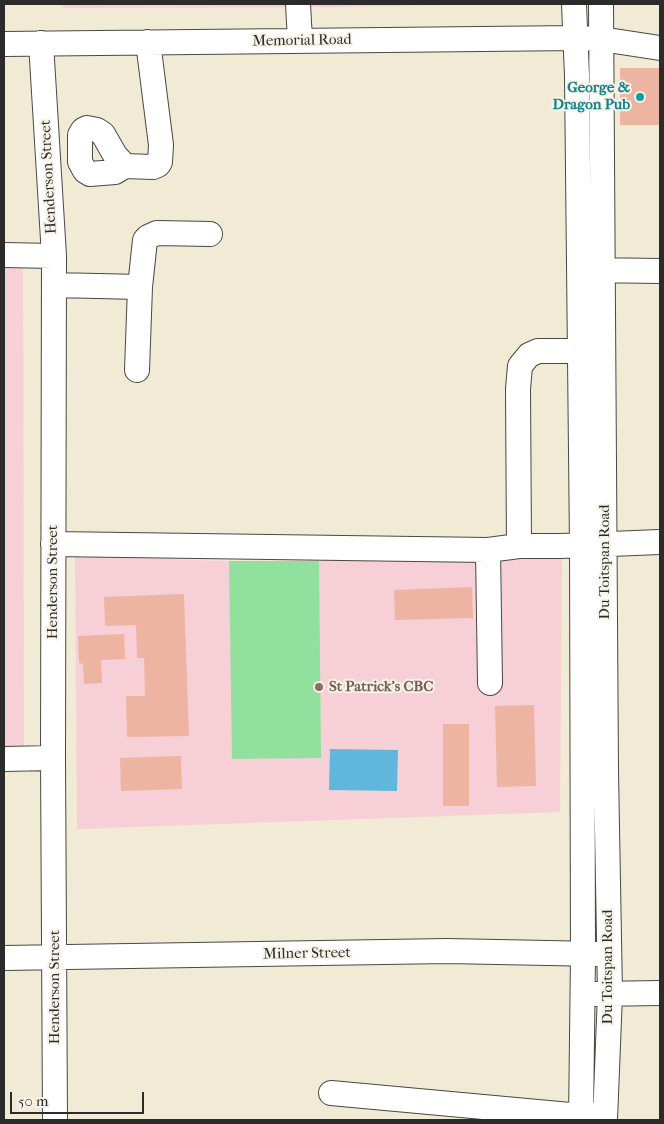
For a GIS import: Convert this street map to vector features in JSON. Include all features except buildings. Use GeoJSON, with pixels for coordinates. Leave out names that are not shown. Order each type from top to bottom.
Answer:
{"type":"FeatureCollection","features":[{"type":"Feature","properties":{"kind":"street"},"geometry":{"type":"LineString","coordinates":[[298,4],[300,40]]}},
{"type":"Feature","properties":{"kind":"street","name":"Du Toitspan Road"},"geometry":{"type":"LineString","coordinates":[[574,4],[582,546],[583,955],[581,1118]]}},
{"type":"Feature","properties":{"kind":"street","name":"Du Toitspan Road"},"geometry":{"type":"LineString","coordinates":[[601,4],[606,770],[610,953],[605,1117]]}},
{"type":"Feature","properties":{"kind":"street","name":"Memorial Road"},"geometry":{"type":"LineString","coordinates":[[4,44],[576,38],[600,39],[660,48]]}},
{"type":"Feature","properties":{"kind":"street"},"geometry":{"type":"LineString","coordinates":[[125,166],[153,167],[160,162],[160,145],[148,42]]}},
{"type":"Feature","properties":{"kind":"street","name":"Henderson Street"},"geometry":{"type":"LineString","coordinates":[[41,43],[54,256],[53,758],[55,1120]]}},
{"type":"Feature","properties":{"kind":"street"},"geometry":{"type":"LineString","coordinates":[[137,370],[140,287],[145,240],[157,233],[210,234]]}},
{"type":"Feature","properties":{"kind":"street"},"geometry":{"type":"LineString","coordinates":[[4,255],[54,256]]}},
{"type":"Feature","properties":{"kind":"street"},"geometry":{"type":"LineString","coordinates":[[579,270],[660,271]]}},
{"type":"Feature","properties":{"kind":"street"},"geometry":{"type":"LineString","coordinates":[[54,285],[140,287]]}},
{"type":"Feature","properties":{"kind":"street"},"geometry":{"type":"LineString","coordinates":[[518,546],[518,389],[520,366],[529,355],[538,351],[580,351]]}},
{"type":"Feature","properties":{"kind":"street"},"geometry":{"type":"LineString","coordinates":[[53,544],[488,550],[518,546],[582,546],[660,542]]}},
{"type":"Feature","properties":{"kind":"street"},"geometry":{"type":"LineString","coordinates":[[488,550],[490,683]]}},
{"type":"Feature","properties":{"kind":"street"},"geometry":{"type":"LineString","coordinates":[[4,759],[53,758]]}},
{"type":"Feature","properties":{"kind":"street","name":"Milner Street"},"geometry":{"type":"LineString","coordinates":[[4,958],[447,951],[583,955],[610,953]]}},
{"type":"Feature","properties":{"kind":"street"},"geometry":{"type":"LineString","coordinates":[[582,993],[660,993]]}},
{"type":"Feature","properties":{"kind":"street"},"geometry":{"type":"LineString","coordinates":[[331,1093],[581,1118],[605,1117]]}},
{"type":"Feature","properties":{"kind":"shaded area"},"geometry":{"type":"Polygon","coordinates":[[[63,4],[487,4],[337,7],[63,8],[63,4]]]}},
{"type":"Feature","properties":{"kind":"shaded area"},"geometry":{"type":"Polygon","coordinates":[[[4,252],[23,252],[24,747],[4,747],[4,252]]]}},
{"type":"Feature","properties":{"kind":"shaded area","name":"St Patrick's CBC"},"geometry":{"type":"Polygon","coordinates":[[[75,556],[229,561],[562,559],[560,812],[77,829],[75,556]]]}},
{"type":"Feature","properties":{"kind":"green space"},"geometry":{"type":"Polygon","coordinates":[[[229,561],[319,561],[321,758],[232,759],[229,561]]]}},
{"type":"Feature","properties":{"kind":"water"},"geometry":{"type":"Polygon","coordinates":[[[330,749],[398,750],[397,791],[329,790],[330,749]]]}},
{"type":"Feature","properties":{"kind":"place","name":"George & Dragon Pub"},"geometry":{"type":"Point","coordinates":[640,97]}},
{"type":"Feature","properties":{"kind":"place","name":"St Patrick's CBC"},"geometry":{"type":"Point","coordinates":[319,687]}}]}
